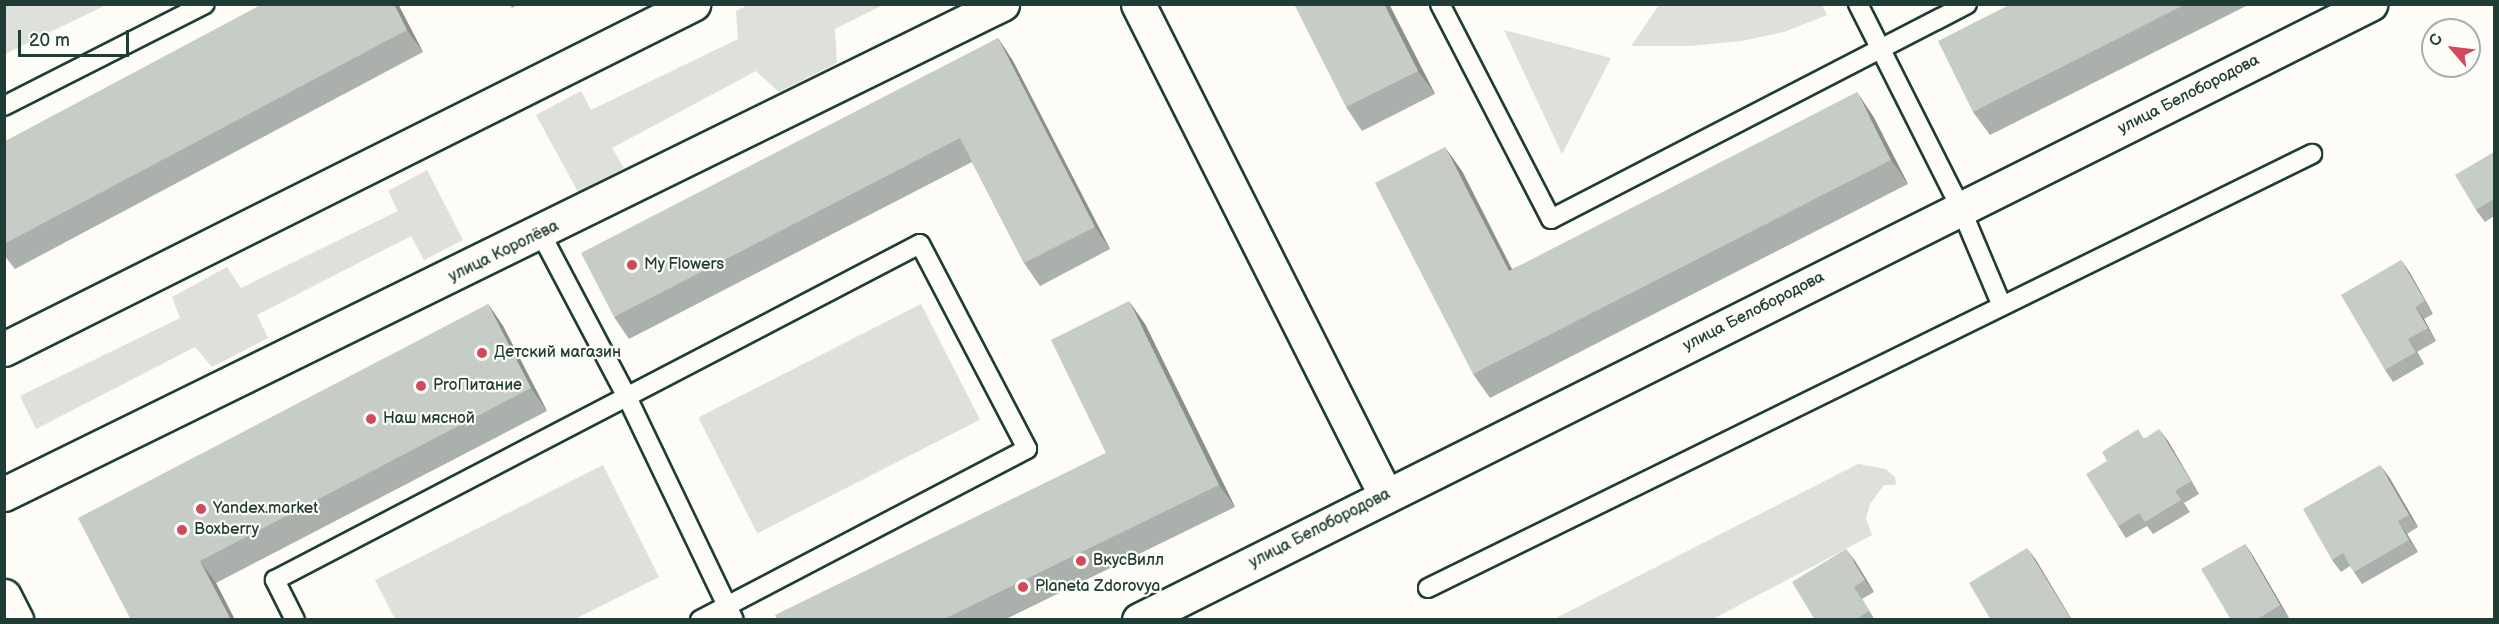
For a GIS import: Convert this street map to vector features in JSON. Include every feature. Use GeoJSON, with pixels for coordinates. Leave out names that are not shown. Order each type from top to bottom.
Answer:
{"type":"FeatureCollection","features":[{"type":"Feature","properties":{"kind":"street"},"geometry":{"type":"LineString","coordinates":[[4,349],[693,4]]}},
{"type":"Feature","properties":{"kind":"street","name":"улица Королёва"},"geometry":{"type":"LineString","coordinates":[[4,494],[541,234],[1002,4]]}},
{"type":"Feature","properties":{"kind":"street"},"geometry":{"type":"LineString","coordinates":[[1138,4],[1386,496]]}},
{"type":"Feature","properties":{"kind":"street","name":"улица Белобородова"},"geometry":{"type":"LineString","coordinates":[[1139,620],[2370,4]]}},
{"type":"Feature","properties":{"kind":"street"},"geometry":{"type":"LineString","coordinates":[[4,597],[16,620]]}},
{"type":"Feature","properties":{"kind":"lane"},"geometry":{"type":"LineString","coordinates":[[4,106],[205,4]]}},
{"type":"Feature","properties":{"kind":"lane"},"geometry":{"type":"LineString","coordinates":[[1440,4],[1551,219],[1967,4]]}},
{"type":"Feature","properties":{"kind":"lane"},"geometry":{"type":"LineString","coordinates":[[1858,4],[1961,208],[2002,306]]}},
{"type":"Feature","properties":{"kind":"lane"},"geometry":{"type":"LineString","coordinates":[[1428,588],[2312,154]]}},
{"type":"Feature","properties":{"kind":"lane"},"geometry":{"type":"LineString","coordinates":[[541,234],[627,397],[730,612]]}},
{"type":"Feature","properties":{"kind":"lane"},"geometry":{"type":"LineString","coordinates":[[295,620],[275,580],[920,243],[1027,449],[730,612],[700,620]]}},
{"type":"Feature","properties":{"kind":"shaded area"},"geometry":{"type":"Polygon","coordinates":[[[5,4],[106,4],[106,5],[5,54],[5,4]]]}},
{"type":"Feature","properties":{"kind":"shaded area"},"geometry":{"type":"Polygon","coordinates":[[[748,5],[883,5],[835,29],[837,63],[779,92],[756,71],[612,148],[624,168],[578,192],[536,115],[581,91],[591,110],[738,39],[736,11],[748,5]]]}},
{"type":"Feature","properties":{"kind":"shaded area"},"geometry":{"type":"Polygon","coordinates":[[[1659,5],[1822,5],[1827,15],[1784,32],[1742,41],[1689,46],[1631,46],[1659,5]]]}},
{"type":"Feature","properties":{"kind":"shaded area"},"geometry":{"type":"Polygon","coordinates":[[[1504,30],[1611,58],[1562,154],[1504,30]]]}},
{"type":"Feature","properties":{"kind":"shaded area"},"geometry":{"type":"Polygon","coordinates":[[[427,170],[463,240],[424,260],[411,236],[257,315],[268,338],[212,367],[195,347],[36,429],[20,396],[180,318],[172,297],[227,267],[241,288],[398,211],[388,191],[427,170]]]}},
{"type":"Feature","properties":{"kind":"shaded area"},"geometry":{"type":"Polygon","coordinates":[[[921,304],[980,420],[757,533],[698,417],[921,304]]]}},
{"type":"Feature","properties":{"kind":"shaded area"},"geometry":{"type":"Polygon","coordinates":[[[1858,464],[1886,469],[1895,477],[1896,485],[1884,485],[1870,504],[1866,518],[1872,535],[1713,619],[1554,619],[1858,464]]]}},
{"type":"Feature","properties":{"kind":"shaded area"},"geometry":{"type":"Polygon","coordinates":[[[603,465],[659,577],[575,619],[395,619],[375,580],[603,465]]]}},
{"type":"Feature","properties":{"kind":"building"},"geometry":{"type":"Polygon","coordinates":[[[263,4],[394,4],[407,30],[4,244],[4,142],[263,4]]]}},
{"type":"Feature","properties":{"kind":"building"},"geometry":{"type":"Polygon","coordinates":[[[1294,4],[1384,4],[1418,71],[1346,107],[1294,4]]]}},
{"type":"Feature","properties":{"kind":"building"},"geometry":{"type":"Polygon","coordinates":[[[2011,4],[2186,4],[1973,112],[1938,41],[2011,4]]]}},
{"type":"Feature","properties":{"kind":"building"},"geometry":{"type":"Polygon","coordinates":[[[998,38],[1095,227],[1024,263],[960,138],[614,317],[581,253],[998,38]]]}},
{"type":"Feature","properties":{"kind":"building"},"geometry":{"type":"Polygon","coordinates":[[[1857,92],[1891,160],[1473,374],[1375,183],[1445,147],[1509,271],[1857,92]]]}},
{"type":"Feature","properties":{"kind":"building"},"geometry":{"type":"Polygon","coordinates":[[[2494,152],[2494,199],[2476,210],[2455,175],[2494,152]]]}},
{"type":"Feature","properties":{"kind":"building"},"geometry":{"type":"Polygon","coordinates":[[[2401,260],[2425,301],[2415,307],[2428,328],[2408,339],[2416,352],[2385,370],[2341,295],[2401,260]]]}},
{"type":"Feature","properties":{"kind":"building"},"geometry":{"type":"Polygon","coordinates":[[[1129,301],[1219,485],[942,620],[777,620],[775,615],[1106,453],[1051,340],[1129,301]]]}},
{"type":"Feature","properties":{"kind":"building"},"geometry":{"type":"Polygon","coordinates":[[[488,304],[531,388],[200,561],[231,620],[131,620],[78,518],[488,304]]]}},
{"type":"Feature","properties":{"kind":"building"},"geometry":{"type":"Polygon","coordinates":[[[2138,429],[2144,439],[2159,429],[2191,481],[2175,491],[2181,500],[2145,522],[2139,513],[2118,526],[2086,474],[2107,461],[2102,452],[2138,429]]]}},
{"type":"Feature","properties":{"kind":"building"},"geometry":{"type":"Polygon","coordinates":[[[2380,465],[2409,515],[2398,521],[2409,540],[2354,572],[2343,553],[2332,560],[2303,509],[2380,465]]]}},
{"type":"Feature","properties":{"kind":"building"},"geometry":{"type":"Polygon","coordinates":[[[2245,544],[2280,605],[2256,620],[2231,620],[2201,569],[2245,544]]]}},
{"type":"Feature","properties":{"kind":"building"},"geometry":{"type":"Polygon","coordinates":[[[2027,548],[2070,618],[2066,620],[1991,620],[1969,583],[2027,548]]]}},
{"type":"Feature","properties":{"kind":"building"},"geometry":{"type":"Polygon","coordinates":[[[1846,549],[1865,580],[1854,587],[1869,611],[1855,620],[1815,620],[1792,582],[1846,549]]]}},
{"type":"Feature","properties":{"kind":"place","name":"My Flowers"},"geometry":{"type":"Point","coordinates":[632,265]}},
{"type":"Feature","properties":{"kind":"place","name":"Детский магазин"},"geometry":{"type":"Point","coordinates":[482,353]}},
{"type":"Feature","properties":{"kind":"place","name":"ProПитание"},"geometry":{"type":"Point","coordinates":[421,386]}},
{"type":"Feature","properties":{"kind":"place","name":"Наш мясной"},"geometry":{"type":"Point","coordinates":[371,419]}},
{"type":"Feature","properties":{"kind":"place","name":"Yandex.market"},"geometry":{"type":"Point","coordinates":[201,509]}},
{"type":"Feature","properties":{"kind":"place","name":"Boxberry"},"geometry":{"type":"Point","coordinates":[182,530]}},
{"type":"Feature","properties":{"kind":"place","name":"ВкусВилл"},"geometry":{"type":"Point","coordinates":[1081,561]}},
{"type":"Feature","properties":{"kind":"place","name":"Planeta Zdorovya"},"geometry":{"type":"Point","coordinates":[1023,587]}}]}
